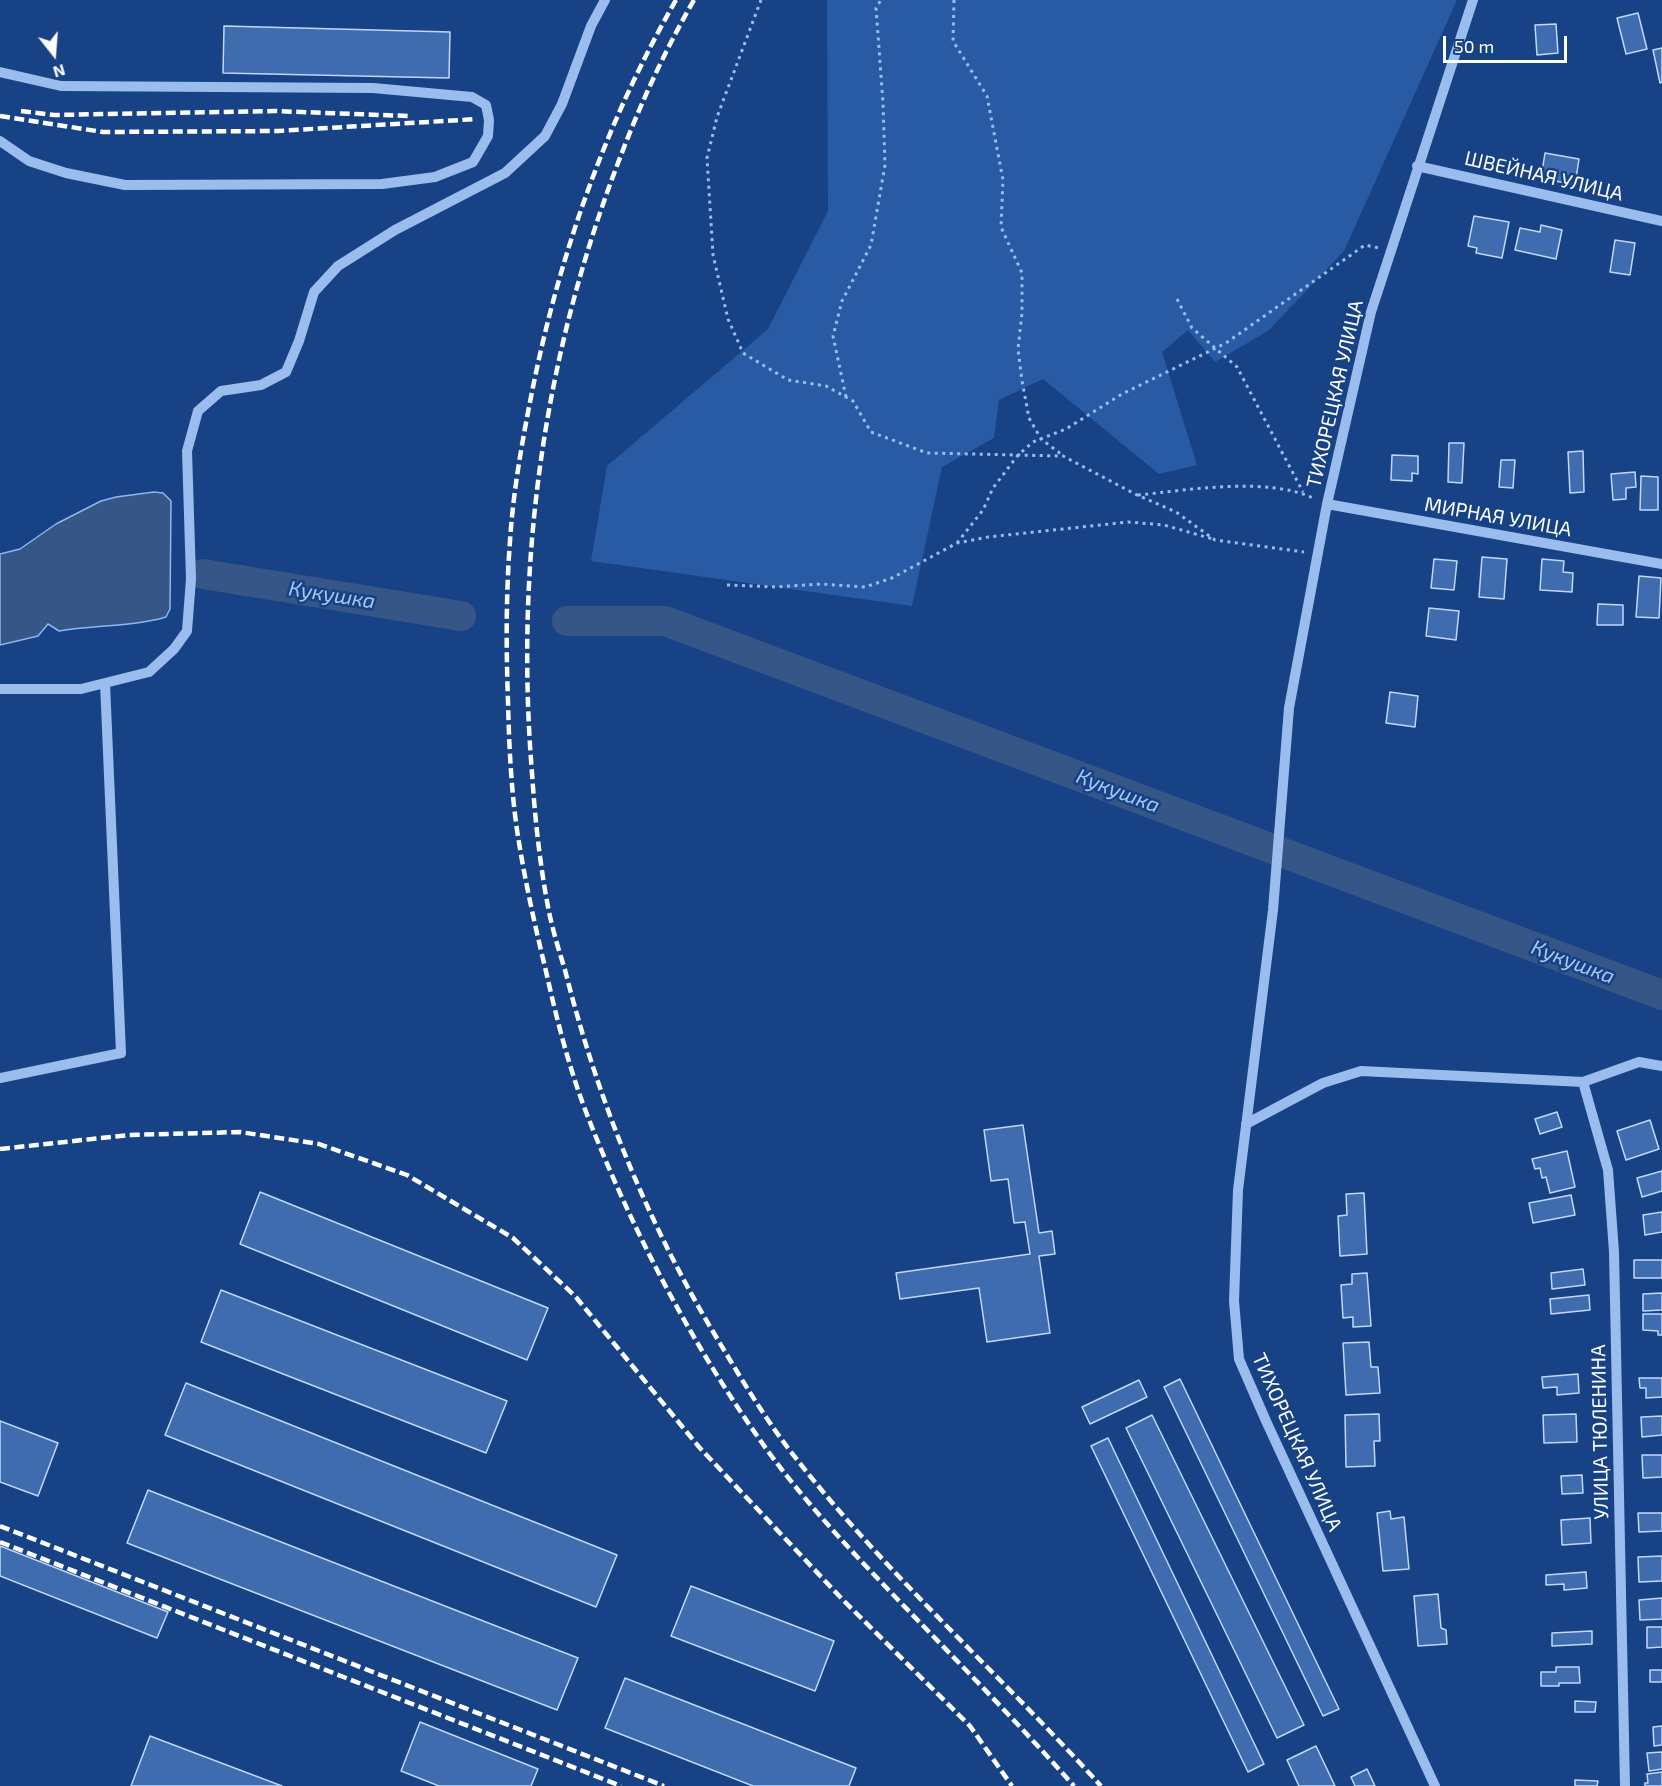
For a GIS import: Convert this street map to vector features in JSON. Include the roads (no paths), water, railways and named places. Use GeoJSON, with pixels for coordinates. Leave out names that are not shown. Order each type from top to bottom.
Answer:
{"type":"FeatureCollection","features":[{"type":"Feature","properties":{"kind":"street"},"geometry":{"type":"LineString","coordinates":[[0,689],[81,689],[149,672],[174,649],[187,631],[191,579],[186,451],[198,411],[221,391],[261,385],[286,372],[299,341],[314,292],[338,266],[394,230],[505,173],[545,136],[562,104],[591,26],[605,0]]}},
{"type":"Feature","properties":{"kind":"street","name":"ТИХОРЕЦКАЯ УЛИЦА"},"geometry":{"type":"LineString","coordinates":[[1435,1786],[1239,1359],[1234,1301],[1238,1191],[1273,910],[1289,708],[1327,504],[1371,312],[1473,0]]}},
{"type":"Feature","properties":{"kind":"street"},"geometry":{"type":"LineString","coordinates":[[0,72],[61,86],[373,88],[472,97],[486,105],[489,120],[488,136],[473,162],[435,177],[382,184],[125,185],[66,173],[29,160],[0,141]]}},
{"type":"Feature","properties":{"kind":"street","name":"ШВЕЙНАЯ УЛИЦА"},"geometry":{"type":"LineString","coordinates":[[1418,166],[1662,221]]}},
{"type":"Feature","properties":{"kind":"street","name":"МИРНАЯ УЛИЦА"},"geometry":{"type":"LineString","coordinates":[[1327,504],[1662,564]]}},
{"type":"Feature","properties":{"kind":"street"},"geometry":{"type":"LineString","coordinates":[[0,1078],[121,1053],[105,683]]}},
{"type":"Feature","properties":{"kind":"street"},"geometry":{"type":"LineString","coordinates":[[1246,1124],[1323,1083],[1360,1071],[1583,1082],[1639,1062],[1662,1065]]}},
{"type":"Feature","properties":{"kind":"street","name":"УЛИЦА ТЮЛЕНИНА"},"geometry":{"type":"LineString","coordinates":[[1583,1082],[1608,1170],[1614,1252],[1625,1786]]}},
{"type":"Feature","properties":{"kind":"waterway","name":"Кукушка"},"geometry":{"type":"LineString","coordinates":[[203,574],[461,616]]}},
{"type":"Feature","properties":{"kind":"waterway","name":"Кукушка"},"geometry":{"type":"LineString","coordinates":[[567,621],[665,621],[1662,995]]}},
{"type":"Feature","properties":{"kind":"railway"},"geometry":{"type":"LineString","coordinates":[[676,0],[627,96],[586,195],[569,246],[541,350],[518,471],[511,523],[508,581],[509,733],[517,830],[533,916],[563,1040],[586,1112],[604,1157],[667,1289],[716,1373],[770,1454],[817,1513],[1074,1786]]}},
{"type":"Feature","properties":{"kind":"railway"},"geometry":{"type":"LineString","coordinates":[[694,0],[643,101],[592,237],[553,387],[540,463],[532,540],[528,617],[528,695],[536,825],[551,919],[592,1064],[644,1200],[712,1330],[768,1420],[824,1493],[901,1579],[1101,1786]]}},
{"type":"Feature","properties":{"kind":"railway"},"geometry":{"type":"LineString","coordinates":[[21,111],[54,115],[275,111],[408,116]]}},
{"type":"Feature","properties":{"kind":"railway"},"geometry":{"type":"LineString","coordinates":[[0,116],[103,132],[278,131],[477,119]]}},
{"type":"Feature","properties":{"kind":"railway"},"geometry":{"type":"LineString","coordinates":[[0,1149],[129,1135],[240,1132],[319,1144],[407,1175],[513,1238],[575,1296],[699,1447],[843,1600],[970,1726],[1012,1786]]}},
{"type":"Feature","properties":{"kind":"railway"},"geometry":{"type":"LineString","coordinates":[[0,1526],[664,1786]]}},
{"type":"Feature","properties":{"kind":"railway"},"geometry":{"type":"LineString","coordinates":[[0,1542],[621,1786]]}}]}
